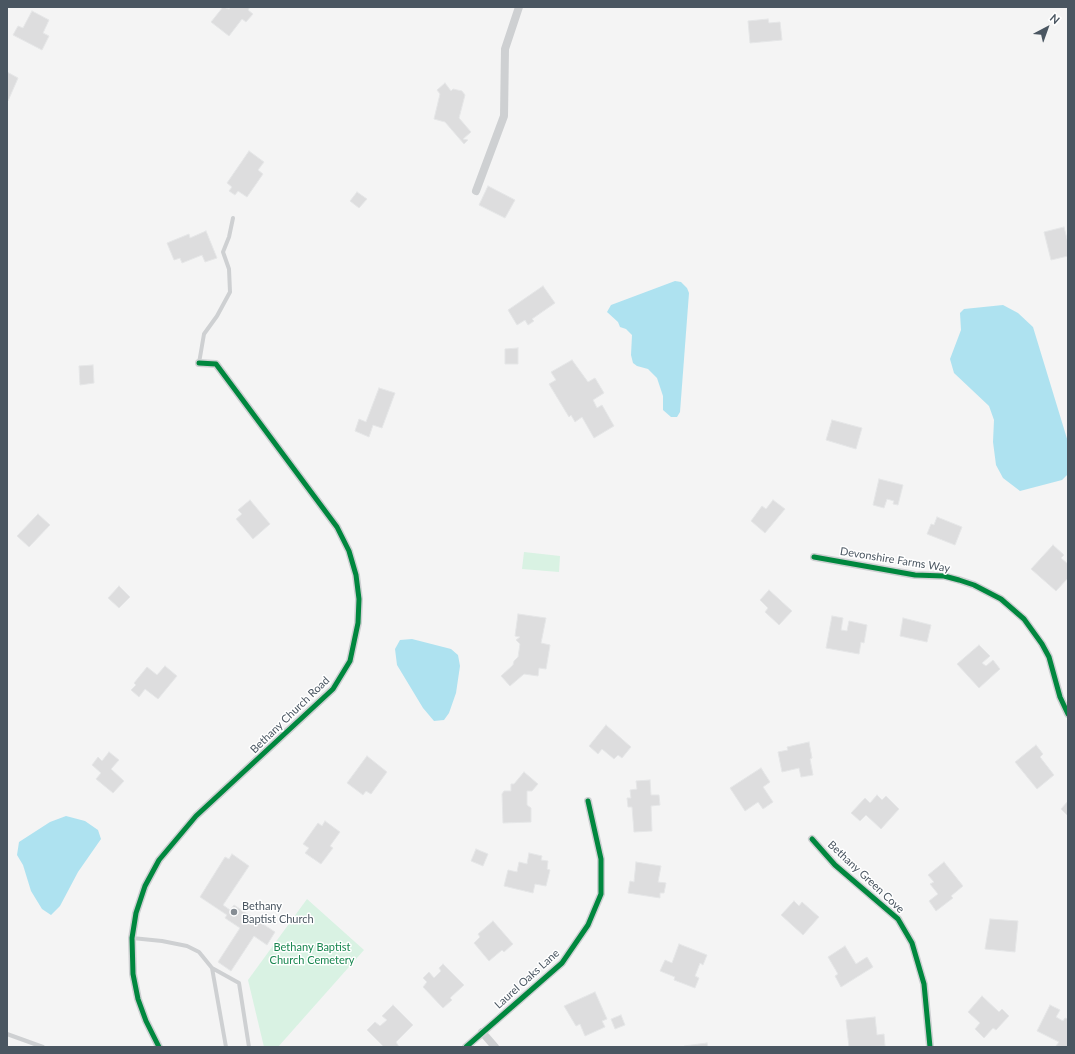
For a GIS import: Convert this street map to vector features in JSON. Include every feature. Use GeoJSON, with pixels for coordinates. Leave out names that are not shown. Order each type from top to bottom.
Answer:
{"type":"FeatureCollection","features":[{"type":"Feature","properties":{"kind":"street"},"geometry":{"type":"LineString","coordinates":[[476,190],[504,116],[505,49],[519,7]]}},
{"type":"Feature","properties":{"kind":"street","name":"Bethany Church Road"},"geometry":{"type":"LineString","coordinates":[[159,1047],[146,1021],[138,1000],[133,974],[132,938],[136,913],[145,886],[159,860],[196,816],[334,690],[350,661],[358,623],[359,599],[356,575],[349,551],[337,526],[216,364],[199,363]]}},
{"type":"Feature","properties":{"kind":"street","name":"Devonshire Farms Way"},"geometry":{"type":"LineString","coordinates":[[814,556],[914,575],[944,576],[981,588],[1001,599],[1024,619],[1042,644],[1049,657],[1060,697],[1068,714]]}},
{"type":"Feature","properties":{"kind":"street","name":"Laurel Oaks Lane"},"geometry":{"type":"LineString","coordinates":[[466,1047],[562,963],[577,944],[588,925],[600,894],[601,859],[588,801]]}},
{"type":"Feature","properties":{"kind":"street","name":"Bethany Green Cove"},"geometry":{"type":"LineString","coordinates":[[812,839],[835,865],[898,919],[912,943],[924,984],[930,1047]]}},
{"type":"Feature","properties":{"kind":"street"},"geometry":{"type":"LineString","coordinates":[[482,1032],[495,1047]]}},
{"type":"Feature","properties":{"kind":"lane"},"geometry":{"type":"LineString","coordinates":[[199,363],[204,334],[217,316],[230,292],[229,269],[223,252],[229,237],[233,218]]}},
{"type":"Feature","properties":{"kind":"lane"},"geometry":{"type":"LineString","coordinates":[[132,938],[162,941],[187,946],[199,952],[212,968],[239,983],[249,1047]]}},
{"type":"Feature","properties":{"kind":"lane"},"geometry":{"type":"LineString","coordinates":[[212,968],[226,1047]]}},
{"type":"Feature","properties":{"kind":"lane"},"geometry":{"type":"LineString","coordinates":[[7,1034],[43,1047]]}},
{"type":"Feature","properties":{"kind":"green space"},"geometry":{"type":"Polygon","coordinates":[[[524,552],[560,556],[559,572],[522,569],[524,552]]]}},
{"type":"Feature","properties":{"kind":"green space","name":"Bethany Baptist Church Cemetery"},"geometry":{"type":"Polygon","coordinates":[[[307,899],[364,950],[278,1047],[264,1047],[248,980],[307,899]]]}},
{"type":"Feature","properties":{"kind":"water"},"geometry":{"type":"Polygon","coordinates":[[[675,281],[681,282],[687,288],[689,293],[680,412],[677,417],[671,417],[663,410],[663,396],[657,378],[648,369],[637,366],[633,363],[631,355],[632,335],[626,329],[620,327],[618,322],[607,312],[611,305],[675,281]]]}},
{"type":"Feature","properties":{"kind":"water"},"geometry":{"type":"Polygon","coordinates":[[[1003,305],[1018,313],[1033,327],[1068,442],[1068,474],[1062,480],[1020,491],[1003,478],[996,465],[993,442],[994,420],[989,406],[954,373],[950,359],[961,330],[960,313],[964,309],[1003,305]]]}},
{"type":"Feature","properties":{"kind":"water"},"geometry":{"type":"Polygon","coordinates":[[[412,639],[451,649],[458,655],[460,666],[456,693],[449,713],[444,720],[434,721],[423,708],[397,665],[395,649],[400,640],[412,639]]]}},
{"type":"Feature","properties":{"kind":"water"},"geometry":{"type":"Polygon","coordinates":[[[66,816],[85,821],[98,830],[101,839],[78,872],[60,906],[51,915],[42,909],[31,891],[23,865],[17,855],[19,842],[50,822],[66,816]]]}},
{"type":"Feature","properties":{"kind":"building"},"geometry":{"type":"Polygon","coordinates":[[[223,7],[229,9],[230,7],[250,7],[248,10],[253,14],[246,22],[242,19],[229,36],[211,22],[223,7]]]}},
{"type":"Feature","properties":{"kind":"building"},"geometry":{"type":"Polygon","coordinates":[[[32,11],[49,20],[43,33],[49,36],[42,50],[13,35],[18,26],[23,28],[32,11]]]}},
{"type":"Feature","properties":{"kind":"building"},"geometry":{"type":"Polygon","coordinates":[[[768,19],[769,23],[780,22],[782,40],[750,43],[748,21],[768,19]]]}},
{"type":"Feature","properties":{"kind":"building"},"geometry":{"type":"Polygon","coordinates":[[[7,72],[18,78],[8,101],[7,100],[7,72]]]}},
{"type":"Feature","properties":{"kind":"building"},"geometry":{"type":"Polygon","coordinates":[[[445,83],[451,91],[453,89],[462,91],[465,95],[459,118],[471,132],[463,139],[468,140],[464,144],[445,122],[434,119],[440,94],[437,90],[445,83]]]}},
{"type":"Feature","properties":{"kind":"building"},"geometry":{"type":"Polygon","coordinates":[[[249,151],[264,162],[258,170],[263,174],[247,197],[238,191],[235,195],[229,191],[232,187],[227,183],[249,151]]]}},
{"type":"Feature","properties":{"kind":"building"},"geometry":{"type":"Polygon","coordinates":[[[488,186],[515,200],[505,218],[479,205],[488,186]]]}},
{"type":"Feature","properties":{"kind":"building"},"geometry":{"type":"Polygon","coordinates":[[[357,192],[367,199],[359,208],[350,201],[357,192]]]}},
{"type":"Feature","properties":{"kind":"building"},"geometry":{"type":"Polygon","coordinates":[[[1064,227],[1068,243],[1068,256],[1051,260],[1044,232],[1064,227]]]}},
{"type":"Feature","properties":{"kind":"building"},"geometry":{"type":"Polygon","coordinates":[[[206,231],[217,258],[205,262],[202,255],[182,263],[180,258],[174,260],[167,243],[189,234],[190,238],[206,231]]]}},
{"type":"Feature","properties":{"kind":"building"},"geometry":{"type":"Polygon","coordinates":[[[543,286],[555,303],[532,319],[534,321],[528,325],[525,320],[517,325],[508,310],[543,286]]]}},
{"type":"Feature","properties":{"kind":"building"},"geometry":{"type":"Polygon","coordinates":[[[518,348],[518,364],[505,364],[505,349],[518,348]]]}},
{"type":"Feature","properties":{"kind":"building"},"geometry":{"type":"Polygon","coordinates":[[[572,360],[588,382],[595,378],[604,393],[593,400],[597,408],[602,405],[614,426],[594,438],[582,417],[575,422],[571,415],[569,417],[549,384],[556,380],[551,372],[572,360]]]}},
{"type":"Feature","properties":{"kind":"building"},"geometry":{"type":"Polygon","coordinates":[[[93,365],[94,383],[80,385],[79,366],[93,365]]]}},
{"type":"Feature","properties":{"kind":"building"},"geometry":{"type":"Polygon","coordinates":[[[379,388],[395,393],[382,428],[373,425],[369,437],[355,431],[359,419],[366,422],[379,388]]]}},
{"type":"Feature","properties":{"kind":"building"},"geometry":{"type":"Polygon","coordinates":[[[832,420],[862,428],[856,449],[826,440],[832,420]]]}},
{"type":"Feature","properties":{"kind":"building"},"geometry":{"type":"Polygon","coordinates":[[[879,479],[903,485],[898,505],[893,504],[894,501],[887,499],[884,508],[873,505],[879,479]]]}},
{"type":"Feature","properties":{"kind":"building"},"geometry":{"type":"Polygon","coordinates":[[[250,500],[270,524],[253,539],[236,519],[242,514],[238,510],[250,500]]]}},
{"type":"Feature","properties":{"kind":"building"},"geometry":{"type":"Polygon","coordinates":[[[773,500],[785,509],[765,533],[751,521],[762,506],[766,509],[773,500]]]}},
{"type":"Feature","properties":{"kind":"building"},"geometry":{"type":"Polygon","coordinates":[[[38,514],[50,525],[29,547],[17,536],[38,514]]]}},
{"type":"Feature","properties":{"kind":"building"},"geometry":{"type":"Polygon","coordinates":[[[937,517],[962,527],[955,545],[927,534],[931,524],[934,525],[937,517]]]}},
{"type":"Feature","properties":{"kind":"building"},"geometry":{"type":"Polygon","coordinates":[[[1053,545],[1064,555],[1061,558],[1068,564],[1068,578],[1056,591],[1031,569],[1053,545]]]}},
{"type":"Feature","properties":{"kind":"building"},"geometry":{"type":"Polygon","coordinates":[[[119,586],[130,597],[119,608],[108,598],[119,586]]]}},
{"type":"Feature","properties":{"kind":"building"},"geometry":{"type":"Polygon","coordinates":[[[769,590],[792,611],[779,625],[765,612],[768,608],[760,600],[769,590]]]}},
{"type":"Feature","properties":{"kind":"building"},"geometry":{"type":"Polygon","coordinates":[[[518,614],[546,618],[541,643],[550,645],[546,669],[539,668],[538,676],[524,674],[510,686],[501,676],[513,665],[514,661],[518,657],[520,644],[516,640],[520,637],[515,636],[518,614]]]}},
{"type":"Feature","properties":{"kind":"building"},"geometry":{"type":"Polygon","coordinates":[[[832,616],[843,618],[841,630],[847,631],[849,621],[867,625],[864,643],[861,642],[859,654],[826,648],[832,616]]]}},
{"type":"Feature","properties":{"kind":"building"},"geometry":{"type":"Polygon","coordinates":[[[903,618],[931,625],[927,642],[900,636],[903,618]]]}},
{"type":"Feature","properties":{"kind":"building"},"geometry":{"type":"Polygon","coordinates":[[[979,645],[990,656],[982,663],[986,666],[993,660],[1000,669],[979,688],[957,664],[979,645]]]}},
{"type":"Feature","properties":{"kind":"building"},"geometry":{"type":"Polygon","coordinates":[[[165,666],[177,676],[158,699],[145,689],[139,697],[131,690],[136,685],[134,683],[147,667],[157,675],[165,666]]]}},
{"type":"Feature","properties":{"kind":"building"},"geometry":{"type":"Polygon","coordinates":[[[606,725],[631,747],[622,758],[618,755],[614,759],[602,749],[598,754],[589,746],[606,725]]]}},
{"type":"Feature","properties":{"kind":"building"},"geometry":{"type":"Polygon","coordinates":[[[809,742],[813,775],[801,777],[799,768],[782,772],[778,752],[788,750],[787,747],[809,742]]]}},
{"type":"Feature","properties":{"kind":"building"},"geometry":{"type":"Polygon","coordinates":[[[1036,745],[1043,754],[1040,757],[1054,775],[1037,789],[1015,762],[1036,745]]]}},
{"type":"Feature","properties":{"kind":"building"},"geometry":{"type":"Polygon","coordinates":[[[109,752],[119,760],[111,769],[124,781],[113,793],[96,779],[101,773],[92,765],[98,757],[102,761],[109,752]]]}},
{"type":"Feature","properties":{"kind":"building"},"geometry":{"type":"Polygon","coordinates":[[[367,756],[387,772],[371,794],[366,791],[363,795],[347,783],[367,756]]]}},
{"type":"Feature","properties":{"kind":"building"},"geometry":{"type":"Polygon","coordinates":[[[761,768],[770,782],[763,787],[773,802],[763,809],[758,802],[745,811],[730,788],[761,768]]]}},
{"type":"Feature","properties":{"kind":"building"},"geometry":{"type":"Polygon","coordinates":[[[524,772],[538,784],[532,791],[527,791],[527,805],[531,808],[531,822],[503,823],[502,794],[504,791],[511,791],[511,784],[514,784],[524,772]]]}},
{"type":"Feature","properties":{"kind":"building"},"geometry":{"type":"Polygon","coordinates":[[[650,780],[651,795],[659,795],[660,805],[651,806],[652,831],[634,832],[632,807],[628,807],[627,798],[631,798],[630,790],[637,789],[636,781],[650,780]]]}},
{"type":"Feature","properties":{"kind":"building"},"geometry":{"type":"Polygon","coordinates":[[[877,795],[882,800],[886,796],[899,809],[881,829],[866,815],[860,821],[851,813],[865,798],[870,803],[877,795]]]}},
{"type":"Feature","properties":{"kind":"building"},"geometry":{"type":"Polygon","coordinates":[[[1068,801],[1068,816],[1061,809],[1068,801]]]}},
{"type":"Feature","properties":{"kind":"building"},"geometry":{"type":"Polygon","coordinates":[[[325,821],[340,832],[330,846],[333,848],[321,864],[305,853],[309,848],[303,844],[318,823],[322,826],[325,821]]]}},
{"type":"Feature","properties":{"kind":"building"},"geometry":{"type":"Polygon","coordinates":[[[476,849],[488,854],[483,866],[471,861],[476,849]]]}},
{"type":"Feature","properties":{"kind":"building"},"geometry":{"type":"Polygon","coordinates":[[[529,853],[542,856],[541,860],[548,861],[547,869],[550,870],[546,886],[535,884],[533,893],[504,886],[508,870],[517,872],[519,862],[527,864],[529,853]]]}},
{"type":"Feature","properties":{"kind":"building","name":"Bethany Baptist Church"},"geometry":{"type":"Polygon","coordinates":[[[232,854],[249,866],[223,905],[230,910],[234,905],[275,932],[267,945],[254,936],[231,971],[218,962],[240,928],[225,918],[227,915],[200,897],[225,857],[229,859],[232,854]]]}},
{"type":"Feature","properties":{"kind":"building"},"geometry":{"type":"Polygon","coordinates":[[[636,862],[661,866],[658,882],[666,883],[664,893],[660,893],[660,898],[628,893],[630,881],[634,882],[636,862]]]}},
{"type":"Feature","properties":{"kind":"building"},"geometry":{"type":"Polygon","coordinates":[[[944,862],[963,886],[951,896],[953,898],[936,911],[929,901],[938,894],[930,884],[934,882],[928,875],[944,862]]]}},
{"type":"Feature","properties":{"kind":"building"},"geometry":{"type":"Polygon","coordinates":[[[794,901],[799,906],[802,902],[819,917],[803,935],[781,915],[794,901]]]}},
{"type":"Feature","properties":{"kind":"building"},"geometry":{"type":"Polygon","coordinates":[[[990,919],[1018,921],[1015,952],[985,949],[990,919]]]}},
{"type":"Feature","properties":{"kind":"building"},"geometry":{"type":"Polygon","coordinates":[[[493,921],[513,944],[504,952],[502,950],[489,961],[474,943],[480,937],[478,934],[493,921]]]}},
{"type":"Feature","properties":{"kind":"building"},"geometry":{"type":"Polygon","coordinates":[[[679,944],[707,955],[703,965],[700,963],[695,976],[699,978],[695,988],[674,980],[675,977],[660,971],[665,960],[672,963],[679,944]]]}},
{"type":"Feature","properties":{"kind":"building"},"geometry":{"type":"Polygon","coordinates":[[[845,946],[856,964],[867,957],[873,967],[841,987],[835,976],[838,974],[828,957],[845,946]]]}},
{"type":"Feature","properties":{"kind":"building"},"geometry":{"type":"Polygon","coordinates":[[[443,964],[464,985],[450,998],[452,1000],[443,1008],[423,987],[427,982],[423,978],[429,972],[434,978],[441,971],[439,968],[443,964]]]}},
{"type":"Feature","properties":{"kind":"building"},"geometry":{"type":"Polygon","coordinates":[[[595,992],[607,1019],[602,1021],[605,1027],[585,1036],[580,1024],[576,1026],[564,1006],[595,992]]]}},
{"type":"Feature","properties":{"kind":"building"},"geometry":{"type":"Polygon","coordinates":[[[982,996],[999,1012],[1002,1009],[1009,1016],[996,1030],[993,1028],[984,1038],[975,1029],[980,1023],[968,1012],[982,996]]]}},
{"type":"Feature","properties":{"kind":"building"},"geometry":{"type":"Polygon","coordinates":[[[393,1005],[413,1025],[396,1042],[399,1047],[384,1047],[367,1030],[375,1022],[380,1026],[387,1020],[382,1016],[393,1005]]]}},
{"type":"Feature","properties":{"kind":"building"},"geometry":{"type":"Polygon","coordinates":[[[1050,1005],[1060,1010],[1056,1017],[1063,1021],[1065,1018],[1068,1019],[1068,1047],[1056,1046],[1059,1042],[1037,1031],[1050,1005]]]}},
{"type":"Feature","properties":{"kind":"building"},"geometry":{"type":"Polygon","coordinates":[[[621,1015],[625,1025],[615,1029],[611,1019],[621,1015]]]}},
{"type":"Feature","properties":{"kind":"building"},"geometry":{"type":"Polygon","coordinates":[[[875,1017],[877,1035],[884,1034],[885,1046],[849,1047],[846,1020],[875,1017]]]}},
{"type":"Feature","properties":{"kind":"building"},"geometry":{"type":"Polygon","coordinates":[[[707,1043],[708,1047],[684,1047],[684,1046],[707,1043]]]}},
{"type":"Feature","properties":{"kind":"cycle path"},"geometry":{"type":"LineString","coordinates":[[159,1047],[146,1021],[138,999],[133,974],[132,938],[136,913],[145,886],[159,860],[196,816],[333,689],[350,661],[358,623],[359,599],[356,575],[349,551],[337,527],[216,364],[199,363]]}},
{"type":"Feature","properties":{"kind":"cycle path"},"geometry":{"type":"LineString","coordinates":[[814,557],[915,575],[944,576],[974,585],[1001,599],[1024,619],[1042,644],[1049,657],[1060,697],[1068,714]]}},
{"type":"Feature","properties":{"kind":"cycle path"},"geometry":{"type":"LineString","coordinates":[[466,1047],[562,963],[588,925],[601,894],[601,859],[588,801]]}},
{"type":"Feature","properties":{"kind":"cycle path"},"geometry":{"type":"LineString","coordinates":[[812,839],[835,865],[898,919],[912,943],[924,984],[930,1047]]}},
{"type":"Feature","properties":{"kind":"place","name":"Bethany Baptist Church"},"geometry":{"type":"Point","coordinates":[234,912]}}]}
